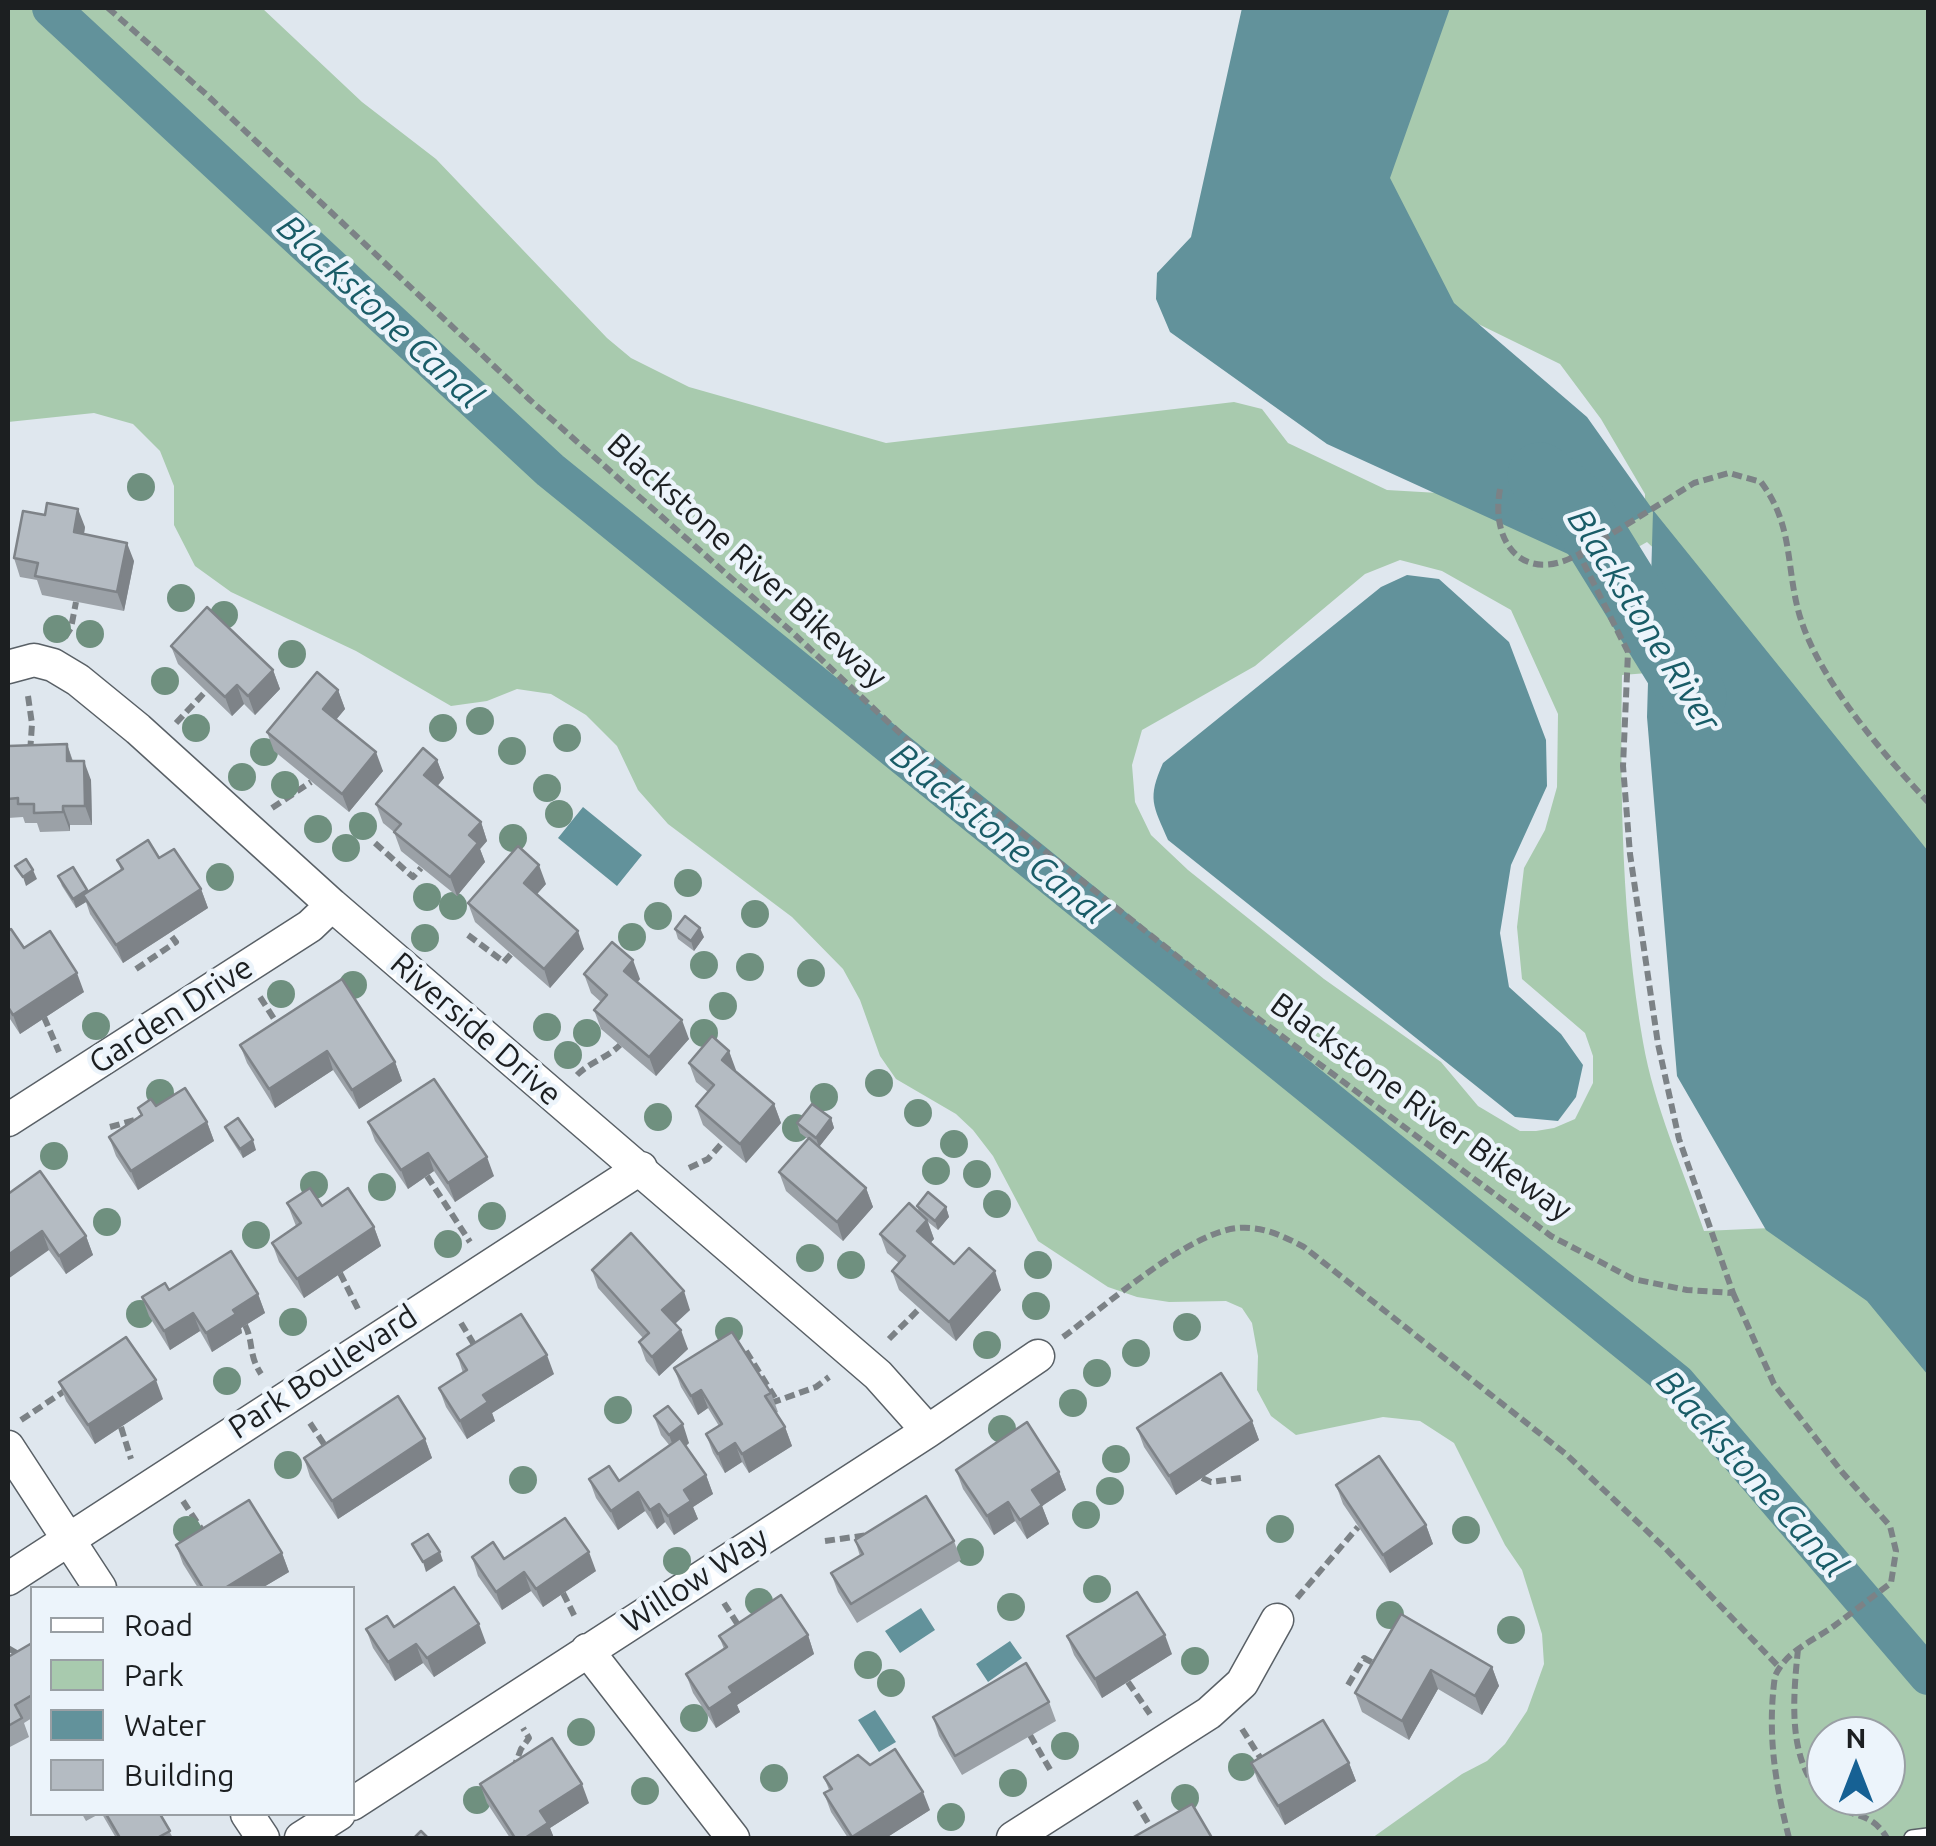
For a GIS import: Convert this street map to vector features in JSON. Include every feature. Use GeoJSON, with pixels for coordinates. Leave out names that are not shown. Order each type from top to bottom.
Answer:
{"type":"FeatureCollection","features":[{"type":"Feature","properties":{"kind":"street","name":"Riverside Drive"},"geometry":{"type":"LineString","coordinates":[[18,664],[53,665],[138,729],[554,1098],[859,1358],[928,1431]]}},
{"type":"Feature","properties":{"kind":"street","name":"Garden Drive"},"geometry":{"type":"LineString","coordinates":[[8,1120],[310,926],[332,904]]}},
{"type":"Feature","properties":{"kind":"street","name":"Park Boulevard"},"geometry":{"type":"LineString","coordinates":[[8,1579],[640,1168]]}},
{"type":"Feature","properties":{"kind":"street","name":"Willow Way"},"geometry":{"type":"LineString","coordinates":[[355,1802],[1038,1356]]}},
{"type":"Feature","properties":{"kind":"street"},"geometry":{"type":"LineString","coordinates":[[8,1447],[99,1586]]}},
{"type":"Feature","properties":{"kind":"street"},"geometry":{"type":"LineString","coordinates":[[1013,1838],[1210,1714],[1242,1683],[1277,1620]]}},
{"type":"Feature","properties":{"kind":"street"},"geometry":{"type":"LineString","coordinates":[[586,1650],[733,1838]]}},
{"type":"Feature","properties":{"kind":"street"},"geometry":{"type":"LineString","coordinates":[[248,1816],[263,1838]]}},
{"type":"Feature","properties":{"kind":"street"},"geometry":{"type":"LineString","coordinates":[[301,1838],[336,1816]]}},
{"type":"Feature","properties":{"kind":"lane"},"geometry":{"type":"LineString","coordinates":[[1912,1838],[1928,1836]]}},
{"type":"Feature","properties":{"kind":"path","name":"Blackstone River Bikeway"},"geometry":{"type":"LineString","coordinates":[[108,8],[530,400],[919,750],[1202,976],[1551,1236],[1633,1279],[1687,1290],[1733,1293]]}},
{"type":"Feature","properties":{"kind":"path"},"geometry":{"type":"LineString","coordinates":[[1500,489],[1496,512],[1499,531],[1512,551],[1528,562],[1564,562],[1694,483],[1729,474],[1746,475],[1762,482],[1783,516],[1796,601],[1812,648],[1837,691],[1928,802]]}},
{"type":"Feature","properties":{"kind":"path"},"geometry":{"type":"LineString","coordinates":[[1578,554],[1628,652],[1623,766],[1630,854],[1658,1044],[1679,1139],[1733,1293],[1774,1384],[1842,1472],[1890,1526],[1896,1551],[1891,1583],[1798,1648],[1779,1667],[1770,1710],[1770,1746],[1789,1838]]}},
{"type":"Feature","properties":{"kind":"path"},"geometry":{"type":"LineString","coordinates":[[18,664],[30,764]]}},
{"type":"Feature","properties":{"kind":"path"},"geometry":{"type":"LineString","coordinates":[[250,830],[279,802],[311,782]]}},
{"type":"Feature","properties":{"kind":"path"},"geometry":{"type":"LineString","coordinates":[[375,843],[413,877],[421,868]]}},
{"type":"Feature","properties":{"kind":"path"},"geometry":{"type":"LineString","coordinates":[[136,970],[176,942],[170,933]]}},
{"type":"Feature","properties":{"kind":"path"},"geometry":{"type":"LineString","coordinates":[[468,935],[504,962],[512,954]]}},
{"type":"Feature","properties":{"kind":"path"},"geometry":{"type":"LineString","coordinates":[[243,969],[286,1038]]}},
{"type":"Feature","properties":{"kind":"path"},"geometry":{"type":"LineString","coordinates":[[554,1098],[586,1065],[611,1054],[620,1045]]}},
{"type":"Feature","properties":{"kind":"path"},"geometry":{"type":"LineString","coordinates":[[110,1127],[137,1119],[152,1122]]}},
{"type":"Feature","properties":{"kind":"path"},"geometry":{"type":"LineString","coordinates":[[666,1190],[688,1168],[708,1159],[723,1142]]}},
{"type":"Feature","properties":{"kind":"path"},"geometry":{"type":"LineString","coordinates":[[427,1176],[486,1267]]}},
{"type":"Feature","properties":{"kind":"path"},"geometry":{"type":"LineString","coordinates":[[1038,1356],[1176,1254],[1212,1234],[1238,1228],[1277,1233],[1304,1246],[1538,1430],[1666,1548],[1779,1667]]}},
{"type":"Feature","properties":{"kind":"path"},"geometry":{"type":"LineString","coordinates":[[340,1273],[377,1336]]}},
{"type":"Feature","properties":{"kind":"path"},"geometry":{"type":"LineString","coordinates":[[746,1352],[774,1402],[816,1387],[920,1308]]}},
{"type":"Feature","properties":{"kind":"path"},"geometry":{"type":"LineString","coordinates":[[245,1326],[254,1363],[285,1396],[334,1461]]}},
{"type":"Feature","properties":{"kind":"path"},"geometry":{"type":"LineString","coordinates":[[8,1428],[80,1382]]}},
{"type":"Feature","properties":{"kind":"path"},"geometry":{"type":"LineString","coordinates":[[166,1474],[212,1546]]}},
{"type":"Feature","properties":{"kind":"path"},"geometry":{"type":"LineString","coordinates":[[1202,1478],[1211,1482],[1241,1478]]}},
{"type":"Feature","properties":{"kind":"path"},"geometry":{"type":"LineString","coordinates":[[1277,1620],[1358,1527]]}},
{"type":"Feature","properties":{"kind":"path"},"geometry":{"type":"LineString","coordinates":[[825,1541],[870,1535]]}},
{"type":"Feature","properties":{"kind":"path"},"geometry":{"type":"LineString","coordinates":[[706,1574],[748,1640]]}},
{"type":"Feature","properties":{"kind":"path"},"geometry":{"type":"LineString","coordinates":[[8,1648],[22,1655],[29,1668]]}},
{"type":"Feature","properties":{"kind":"path"},"geometry":{"type":"LineString","coordinates":[[1798,1648],[1794,1716],[1804,1766],[1821,1794],[1837,1806],[1877,1823],[1887,1838]]}},
{"type":"Feature","properties":{"kind":"path"},"geometry":{"type":"LineString","coordinates":[[1348,1685],[1364,1658],[1386,1670]]}},
{"type":"Feature","properties":{"kind":"path"},"geometry":{"type":"LineString","coordinates":[[1224,1700],[1270,1774]]}},
{"type":"Feature","properties":{"kind":"path"},"geometry":{"type":"LineString","coordinates":[[507,1702],[529,1738],[515,1761],[512,1775]]}},
{"type":"Feature","properties":{"kind":"path"},"geometry":{"type":"LineString","coordinates":[[1030,1735],[1069,1803]]}},
{"type":"Feature","properties":{"kind":"path"},"geometry":{"type":"LineString","coordinates":[[1118,1772],[1157,1838]]}},
{"type":"Feature","properties":{"kind":"green space"},"geometry":{"type":"Polygon","coordinates":[[[8,8],[262,8],[362,102],[436,159],[607,338],[631,358],[689,387],[886,443],[1234,402],[1262,409],[1288,443],[1387,490],[1645,505],[1645,494],[1601,419],[1560,364],[1419,295],[1372,162],[1423,8],[1928,8],[1928,890],[1693,585],[1647,542],[1601,568],[1661,672],[1622,675],[1627,905],[1648,1066],[1704,1231],[1793,1227],[1928,1350],[1928,1838],[1372,1838],[1462,1774],[1487,1761],[1505,1744],[1527,1711],[1544,1664],[1542,1634],[1522,1570],[1505,1545],[1454,1443],[1420,1421],[1383,1417],[1296,1435],[1271,1416],[1257,1390],[1258,1356],[1252,1323],[1242,1308],[1226,1301],[1169,1302],[1137,1297],[1108,1287],[1038,1241],[993,1156],[973,1130],[956,1114],[896,1079],[880,1056],[860,1000],[843,969],[792,917],[668,824],[638,790],[617,746],[586,715],[551,694],[517,689],[487,701],[451,706],[356,651],[231,592],[195,566],[174,525],[174,486],[160,451],[133,424],[94,413],[8,422],[8,8]],[[1400,560],[1365,574],[1255,666],[1142,730],[1132,765],[1135,802],[1151,835],[1188,870],[1324,979],[1441,1062],[1478,1106],[1520,1131],[1554,1128],[1575,1119],[1593,1083],[1593,1056],[1585,1033],[1522,979],[1517,927],[1524,868],[1545,830],[1557,787],[1558,714],[1511,610],[1442,571],[1400,560]]]}},
{"type":"Feature","properties":{"kind":"water"},"geometry":{"type":"Polygon","coordinates":[[[1242,8],[1450,8],[1390,178],[1454,303],[1587,417],[1653,510],[1928,851],[1928,1375],[1867,1301],[1766,1230],[1677,1076],[1647,717],[1653,511],[1568,554],[1327,444],[1170,332],[1156,299],[1157,273],[1191,237],[1242,8]]]}},
{"type":"Feature","properties":{"kind":"water"},"geometry":{"type":"Polygon","coordinates":[[[1407,575],[1439,579],[1509,642],[1546,740],[1547,786],[1511,865],[1500,933],[1509,987],[1561,1034],[1583,1065],[1576,1097],[1558,1121],[1515,1117],[1168,840],[1156,810],[1155,785],[1163,763],[1381,587],[1407,575]]]}},
{"type":"Feature","properties":{"kind":"water"},"geometry":{"type":"Polygon","coordinates":[[[583,807],[642,855],[617,886],[558,838],[583,807]]]}},
{"type":"Feature","properties":{"kind":"water"},"geometry":{"type":"Polygon","coordinates":[[[921,1608],[935,1630],[900,1653],[885,1631],[921,1608]]]}},
{"type":"Feature","properties":{"kind":"water"},"geometry":{"type":"Polygon","coordinates":[[[1010,1641],[1022,1658],[988,1682],[976,1664],[1010,1641]]]}},
{"type":"Feature","properties":{"kind":"water"},"geometry":{"type":"Polygon","coordinates":[[[875,1710],[896,1742],[879,1752],[858,1720],[875,1710]]]}},
{"type":"Feature","properties":{"kind":"building"},"geometry":{"type":"Polygon","coordinates":[[[47,503],[78,509],[74,532],[127,543],[117,592],[35,576],[38,563],[14,558],[23,511],[45,515],[47,503]]]}},
{"type":"Feature","properties":{"kind":"building"},"geometry":{"type":"Polygon","coordinates":[[[207,607],[273,670],[248,696],[237,685],[225,697],[171,646],[207,607]]]}},
{"type":"Feature","properties":{"kind":"building"},"geometry":{"type":"Polygon","coordinates":[[[317,672],[338,690],[323,709],[376,752],[342,794],[267,732],[317,672]]]}},
{"type":"Feature","properties":{"kind":"building"},"geometry":{"type":"Polygon","coordinates":[[[67,744],[67,761],[84,761],[85,806],[34,813],[34,804],[18,804],[18,798],[8,799],[8,746],[67,744]]]}},
{"type":"Feature","properties":{"kind":"building"},"geometry":{"type":"Polygon","coordinates":[[[423,748],[437,760],[424,775],[481,822],[469,835],[478,843],[450,877],[394,832],[401,824],[376,804],[423,748]]]}},
{"type":"Feature","properties":{"kind":"building"},"geometry":{"type":"Polygon","coordinates":[[[148,840],[159,858],[174,849],[201,889],[116,945],[83,895],[123,869],[117,860],[148,840]]]}},
{"type":"Feature","properties":{"kind":"building"},"geometry":{"type":"Polygon","coordinates":[[[518,846],[539,865],[524,883],[578,931],[544,969],[468,903],[518,846]]]}},
{"type":"Feature","properties":{"kind":"building"},"geometry":{"type":"Polygon","coordinates":[[[26,859],[33,870],[23,877],[15,866],[26,859]]]}},
{"type":"Feature","properties":{"kind":"building"},"geometry":{"type":"Polygon","coordinates":[[[73,867],[87,890],[73,899],[58,876],[73,867]]]}},
{"type":"Feature","properties":{"kind":"building"},"geometry":{"type":"Polygon","coordinates":[[[685,916],[700,928],[691,941],[675,929],[685,916]]]}},
{"type":"Feature","properties":{"kind":"building"},"geometry":{"type":"Polygon","coordinates":[[[11,929],[24,948],[50,931],[77,973],[13,1015],[8,1007],[11,929]]]}},
{"type":"Feature","properties":{"kind":"building"},"geometry":{"type":"Polygon","coordinates":[[[612,942],[633,960],[624,971],[682,1020],[649,1057],[594,1010],[607,995],[584,974],[612,942]]]}},
{"type":"Feature","properties":{"kind":"building"},"geometry":{"type":"Polygon","coordinates":[[[342,979],[395,1062],[352,1090],[327,1051],[269,1089],[240,1045],[342,979]]]}},
{"type":"Feature","properties":{"kind":"building"},"geometry":{"type":"Polygon","coordinates":[[[712,1036],[729,1051],[722,1060],[774,1104],[740,1144],[696,1106],[714,1085],[689,1063],[712,1036]]]}},
{"type":"Feature","properties":{"kind":"building"},"geometry":{"type":"Polygon","coordinates":[[[434,1079],[487,1157],[448,1183],[428,1153],[401,1170],[368,1122],[434,1079]]]}},
{"type":"Feature","properties":{"kind":"building"},"geometry":{"type":"Polygon","coordinates":[[[185,1088],[207,1122],[131,1171],[109,1137],[142,1115],[138,1108],[151,1099],[156,1106],[185,1088]]]}},
{"type":"Feature","properties":{"kind":"building"},"geometry":{"type":"Polygon","coordinates":[[[812,1104],[831,1118],[816,1138],[797,1123],[812,1104]]]}},
{"type":"Feature","properties":{"kind":"building"},"geometry":{"type":"Polygon","coordinates":[[[238,1118],[253,1140],[240,1149],[225,1127],[238,1118]]]}},
{"type":"Feature","properties":{"kind":"building"},"geometry":{"type":"Polygon","coordinates":[[[809,1138],[866,1188],[837,1222],[779,1172],[809,1138]]]}},
{"type":"Feature","properties":{"kind":"building"},"geometry":{"type":"Polygon","coordinates":[[[40,1171],[86,1236],[59,1256],[42,1231],[8,1255],[8,1194],[40,1171]]]}},
{"type":"Feature","properties":{"kind":"building"},"geometry":{"type":"Polygon","coordinates":[[[310,1188],[322,1206],[348,1188],[374,1227],[297,1279],[272,1243],[301,1223],[287,1203],[310,1188]]]}},
{"type":"Feature","properties":{"kind":"building"},"geometry":{"type":"Polygon","coordinates":[[[928,1192],[946,1207],[935,1221],[917,1206],[928,1192]]]}},
{"type":"Feature","properties":{"kind":"building"},"geometry":{"type":"Polygon","coordinates":[[[909,1203],[927,1220],[917,1231],[954,1264],[969,1248],[995,1271],[949,1322],[892,1271],[905,1256],[880,1234],[909,1203]]]}},
{"type":"Feature","properties":{"kind":"building"},"geometry":{"type":"Polygon","coordinates":[[[631,1233],[684,1291],[662,1310],[681,1330],[652,1357],[639,1342],[649,1333],[592,1270],[631,1233]]]}},
{"type":"Feature","properties":{"kind":"building"},"geometry":{"type":"Polygon","coordinates":[[[231,1251],[258,1294],[206,1333],[193,1313],[164,1331],[142,1297],[165,1283],[169,1290],[231,1251]]]}},
{"type":"Feature","properties":{"kind":"building"},"geometry":{"type":"Polygon","coordinates":[[[521,1314],[547,1355],[483,1395],[488,1402],[460,1421],[439,1388],[467,1370],[457,1354],[521,1314]]]}},
{"type":"Feature","properties":{"kind":"building"},"geometry":{"type":"Polygon","coordinates":[[[732,1332],[771,1393],[765,1396],[785,1427],[742,1454],[735,1443],[718,1454],[706,1434],[722,1424],[701,1390],[691,1396],[674,1368],[732,1332]]]}},
{"type":"Feature","properties":{"kind":"building"},"geometry":{"type":"Polygon","coordinates":[[[126,1337],[156,1380],[88,1425],[59,1382],[126,1337]]]}},
{"type":"Feature","properties":{"kind":"building"},"geometry":{"type":"Polygon","coordinates":[[[1221,1373],[1252,1421],[1169,1476],[1137,1428],[1221,1373]]]}},
{"type":"Feature","properties":{"kind":"building"},"geometry":{"type":"Polygon","coordinates":[[[398,1396],[425,1439],[332,1501],[304,1458],[398,1396]]]}},
{"type":"Feature","properties":{"kind":"building"},"geometry":{"type":"Polygon","coordinates":[[[668,1406],[683,1424],[669,1435],[654,1416],[668,1406]]]}},
{"type":"Feature","properties":{"kind":"building"},"geometry":{"type":"Polygon","coordinates":[[[1027,1422],[1059,1472],[1032,1490],[1042,1505],[1020,1520],[1008,1502],[987,1516],[956,1470],[1027,1422]]]}},
{"type":"Feature","properties":{"kind":"building"},"geometry":{"type":"Polygon","coordinates":[[[680,1438],[706,1475],[684,1490],[691,1501],[668,1516],[659,1504],[650,1510],[638,1492],[611,1511],[589,1479],[609,1466],[619,1481],[680,1438]]]}},
{"type":"Feature","properties":{"kind":"building"},"geometry":{"type":"Polygon","coordinates":[[[1379,1456],[1426,1525],[1383,1555],[1336,1485],[1379,1456]]]}},
{"type":"Feature","properties":{"kind":"building"},"geometry":{"type":"Polygon","coordinates":[[[926,1496],[954,1541],[851,1604],[831,1573],[863,1554],[855,1540],[926,1496]]]}},
{"type":"Feature","properties":{"kind":"building"},"geometry":{"type":"Polygon","coordinates":[[[249,1500],[282,1553],[228,1586],[202,1586],[176,1545],[249,1500]]]}},
{"type":"Feature","properties":{"kind":"building"},"geometry":{"type":"Polygon","coordinates":[[[565,1518],[589,1552],[536,1589],[524,1572],[496,1592],[472,1557],[493,1542],[504,1559],[565,1518]]]}},
{"type":"Feature","properties":{"kind":"building"},"geometry":{"type":"Polygon","coordinates":[[[428,1534],[440,1552],[423,1562],[412,1544],[428,1534]]]}},
{"type":"Feature","properties":{"kind":"building"},"geometry":{"type":"Polygon","coordinates":[[[454,1587],[479,1624],[427,1658],[416,1644],[388,1662],[366,1629],[387,1616],[394,1627],[454,1587]]]}},
{"type":"Feature","properties":{"kind":"building"},"geometry":{"type":"Polygon","coordinates":[[[1137,1592],[1165,1635],[1095,1679],[1067,1636],[1137,1592]]]}},
{"type":"Feature","properties":{"kind":"building"},"geometry":{"type":"Polygon","coordinates":[[[781,1595],[808,1635],[729,1687],[733,1693],[709,1709],[686,1674],[727,1647],[719,1636],[781,1595]]]}},
{"type":"Feature","properties":{"kind":"building"},"geometry":{"type":"Polygon","coordinates":[[[1401,1614],[1492,1667],[1475,1696],[1431,1670],[1402,1721],[1355,1693],[1401,1614]]]}},
{"type":"Feature","properties":{"kind":"building"},"geometry":{"type":"Polygon","coordinates":[[[30,1644],[30,1696],[15,1705],[22,1718],[8,1726],[8,1657],[30,1644]]]}},
{"type":"Feature","properties":{"kind":"building"},"geometry":{"type":"Polygon","coordinates":[[[1026,1663],[1049,1702],[955,1756],[933,1717],[1026,1663]]]}},
{"type":"Feature","properties":{"kind":"building"},"geometry":{"type":"Polygon","coordinates":[[[1323,1720],[1349,1763],[1278,1806],[1251,1763],[1323,1720]]]}},
{"type":"Feature","properties":{"kind":"building"},"geometry":{"type":"Polygon","coordinates":[[[552,1738],[582,1784],[540,1811],[548,1823],[525,1838],[515,1838],[480,1784],[552,1738]]]}},
{"type":"Feature","properties":{"kind":"building"},"geometry":{"type":"Polygon","coordinates":[[[895,1749],[923,1792],[852,1837],[824,1793],[832,1789],[824,1777],[858,1755],[870,1765],[895,1749]]]}},
{"type":"Feature","properties":{"kind":"building"},"geometry":{"type":"Polygon","coordinates":[[[1192,1804],[1212,1838],[1132,1838],[1192,1804]]]}},
{"type":"Feature","properties":{"kind":"building"},"geometry":{"type":"Polygon","coordinates":[[[107,1816],[161,1816],[170,1831],[157,1838],[120,1838],[107,1816]]]}},
{"type":"Feature","properties":{"kind":"waterway","name":"Blackstone Canal"},"geometry":{"type":"LineString","coordinates":[[51,8],[550,470],[1677,1383],[1928,1676]]}},
{"type":"Feature","properties":{"kind":"waterway","name":"Blackstone River"},"geometry":{"type":"LineString","coordinates":[[1540,475],[1574,502],[1694,696]]}}]}
